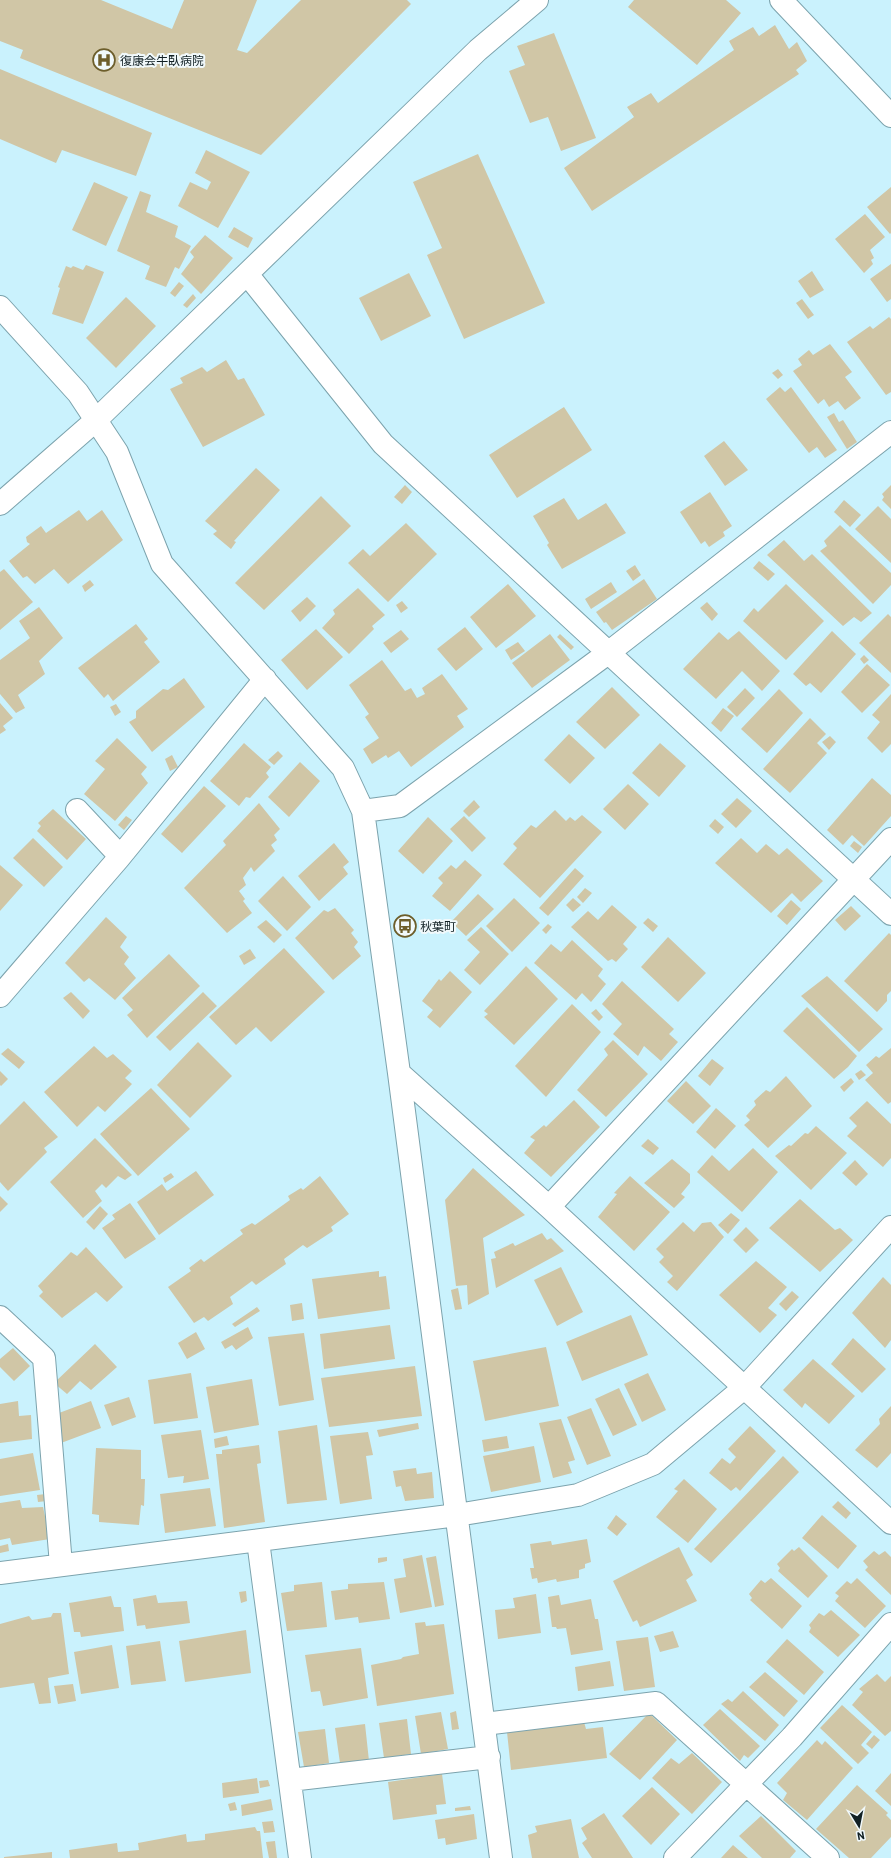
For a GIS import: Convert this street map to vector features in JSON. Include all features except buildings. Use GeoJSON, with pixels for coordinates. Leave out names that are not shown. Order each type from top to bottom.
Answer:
{"type":"FeatureCollection","features":[{"type":"Feature","properties":{"kind":"street"},"geometry":{"type":"LineString","coordinates":[[0,504],[95,421],[478,50],[537,0]]}},
{"type":"Feature","properties":{"kind":"street"},"geometry":{"type":"LineString","coordinates":[[781,0],[891,116]]}},
{"type":"Feature","properties":{"kind":"street"},"geometry":{"type":"LineString","coordinates":[[247,274],[383,444],[891,914]]}},
{"type":"Feature","properties":{"kind":"street"},"geometry":{"type":"LineString","coordinates":[[0,307],[78,393],[95,421],[117,452],[162,564],[343,768],[363,811],[399,1073],[501,1858]]}},
{"type":"Feature","properties":{"kind":"street"},"geometry":{"type":"LineString","coordinates":[[363,811],[400,806],[608,653],[891,432]]}},
{"type":"Feature","properties":{"kind":"street"},"geometry":{"type":"LineString","coordinates":[[0,996],[120,856],[265,679]]}},
{"type":"Feature","properties":{"kind":"street"},"geometry":{"type":"LineString","coordinates":[[77,810],[120,856]]}},
{"type":"Feature","properties":{"kind":"street"},"geometry":{"type":"LineString","coordinates":[[549,1207],[891,840]]}},
{"type":"Feature","properties":{"kind":"street"},"geometry":{"type":"LineString","coordinates":[[399,1073],[549,1207],[891,1524]]}},
{"type":"Feature","properties":{"kind":"street"},"geometry":{"type":"LineString","coordinates":[[0,1573],[457,1516],[578,1495],[653,1464],[744,1388],[891,1227]]}},
{"type":"Feature","properties":{"kind":"street"},"geometry":{"type":"LineString","coordinates":[[0,1317],[44,1358],[61,1565]]}},
{"type":"Feature","properties":{"kind":"street"},"geometry":{"type":"LineString","coordinates":[[258,1540],[300,1858]]}},
{"type":"Feature","properties":{"kind":"street"},"geometry":{"type":"LineString","coordinates":[[675,1858],[748,1785],[891,1624]]}},
{"type":"Feature","properties":{"kind":"street"},"geometry":{"type":"LineString","coordinates":[[484,1724],[656,1703],[828,1858]]}},
{"type":"Feature","properties":{"kind":"street"},"geometry":{"type":"LineString","coordinates":[[290,1780],[488,1757]]}},
{"type":"Feature","properties":{"kind":"place","name":"復康会牛臥病院"},"geometry":{"type":"Point","coordinates":[104,60]}},
{"type":"Feature","properties":{"kind":"place","name":"秋葉町"},"geometry":{"type":"Point","coordinates":[405,926]}}]}
